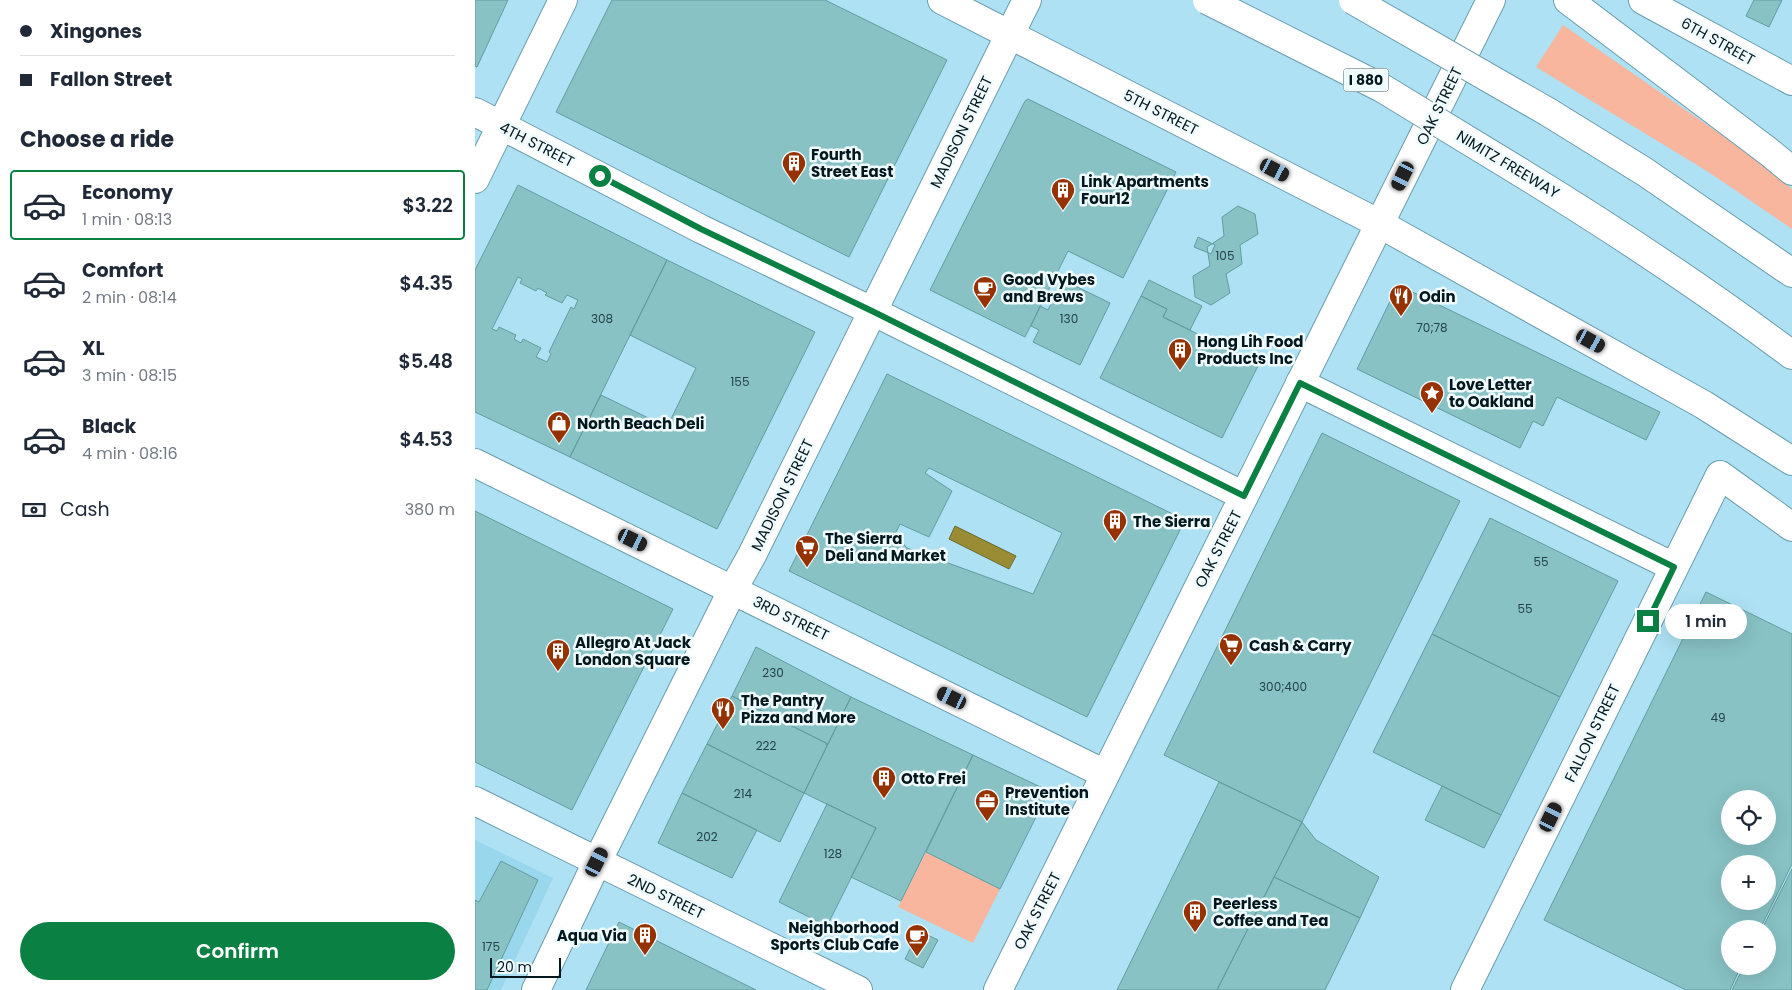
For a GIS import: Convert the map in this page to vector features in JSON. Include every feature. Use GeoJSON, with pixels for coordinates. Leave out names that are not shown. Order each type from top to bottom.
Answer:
{"type":"FeatureCollection","features":[{"type":"Feature","properties":{"kind":"main road"},"geometry":{"type":"LineString","coordinates":[[475,179],[563,0]]}},
{"type":"Feature","properties":{"kind":"main road","name":"5TH STREET"},"geometry":{"type":"LineString","coordinates":[[942,0],[1380,224],[1704,404],[1792,461]]}},
{"type":"Feature","properties":{"kind":"main road","name":"MADISON STREET"},"geometry":{"type":"LineString","coordinates":[[536,990],[597,862],[733,589],[752,555],[1027,0]]}},
{"type":"Feature","properties":{"kind":"main road","name":"NIMITZ FREEWAY"},"geometry":{"type":"LineString","coordinates":[[1207,0],[1381,88],[1593,217],[1667,266],[1792,355]]}},
{"type":"Feature","properties":{"kind":"main road"},"geometry":{"type":"LineString","coordinates":[[1353,0],[1548,112],[1667,187],[1792,273]]}},
{"type":"Feature","properties":{"kind":"main road","name":"OAK STREET"},"geometry":{"type":"LineString","coordinates":[[998,990],[1491,0]]}},
{"type":"Feature","properties":{"kind":"main road"},"geometry":{"type":"LineString","coordinates":[[1568,0],[1792,171]]}},
{"type":"Feature","properties":{"kind":"main road","name":"6TH STREET"},"geometry":{"type":"LineString","coordinates":[[1643,0],[1792,81]]}},
{"type":"Feature","properties":{"kind":"main road","name":"4TH STREET"},"geometry":{"type":"LineString","coordinates":[[475,112],[701,229],[872,311],[1244,496]]}},
{"type":"Feature","properties":{"kind":"main road"},"geometry":{"type":"LineString","coordinates":[[1300,383],[1674,567]]}},
{"type":"Feature","properties":{"kind":"main road","name":"3RD STREET"},"geometry":{"type":"LineString","coordinates":[[475,463],[1105,774]]}},
{"type":"Feature","properties":{"kind":"main road","name":"FALLON STREET"},"geometry":{"type":"LineString","coordinates":[[1465,990],[1720,475],[1792,527]]}},
{"type":"Feature","properties":{"kind":"main road","name":"2ND STREET"},"geometry":{"type":"LineString","coordinates":[[475,801],[858,990]]}},
{"type":"Feature","properties":{"kind":"shaded area"},"geometry":{"type":"Polygon","coordinates":[[[1563,25],[1739,147],[1792,189],[1792,229],[1710,173],[1536,67],[1563,25]]]}},
{"type":"Feature","properties":{"kind":"shaded area"},"geometry":{"type":"Polygon","coordinates":[[[955,526],[1016,556],[1009,569],[949,539],[955,526]]]}},
{"type":"Feature","properties":{"kind":"shaded area"},"geometry":{"type":"Polygon","coordinates":[[[475,840],[553,878],[501,990],[475,990],[475,840]]]}},
{"type":"Feature","properties":{"kind":"shaded area"},"geometry":{"type":"Polygon","coordinates":[[[926,852],[1000,889],[973,943],[898,907],[926,852]]]}},
{"type":"Feature","properties":{"kind":"building"},"geometry":{"type":"Polygon","coordinates":[[[475,0],[508,0],[477,67],[475,66],[475,0]]]}},
{"type":"Feature","properties":{"kind":"building","name":"Fourth Street East"},"geometry":{"type":"Polygon","coordinates":[[[612,0],[825,0],[947,60],[849,257],[556,112],[612,0]]]}},
{"type":"Feature","properties":{"kind":"building"},"geometry":{"type":"Polygon","coordinates":[[[1754,0],[1782,0],[1769,27],[1746,16],[1754,0]]]}},
{"type":"Feature","properties":{"kind":"building","name":"Link Apartments Four12"},"geometry":{"type":"Polygon","coordinates":[[[1028,99],[1176,172],[1123,278],[1068,251],[1025,337],[930,290],[1025,101],[1028,99]]]}},
{"type":"Feature","properties":{"kind":"building"},"geometry":{"type":"Polygon","coordinates":[[[518,185],[667,260],[570,457],[475,412],[475,270],[518,185]],[[518,277],[492,329],[497,331],[499,327],[516,335],[514,339],[521,343],[523,339],[541,348],[536,357],[547,362],[551,354],[549,352],[571,307],[574,309],[578,300],[567,295],[562,303],[545,295],[547,293],[538,288],[536,291],[520,283],[522,279],[518,277]]]}},
{"type":"Feature","properties":{"kind":"building"},"geometry":{"type":"Polygon","coordinates":[[[1238,206],[1255,214],[1258,234],[1240,245],[1242,264],[1226,274],[1230,293],[1211,305],[1195,297],[1193,276],[1210,266],[1207,247],[1224,236],[1222,217],[1238,206]]]}},
{"type":"Feature","properties":{"kind":"building"},"geometry":{"type":"Polygon","coordinates":[[[1198,237],[1215,245],[1211,254],[1194,247],[1198,237]]]}},
{"type":"Feature","properties":{"kind":"building"},"geometry":{"type":"Polygon","coordinates":[[[667,260],[815,332],[717,529],[570,457],[601,395],[667,427],[696,368],[630,335],[667,260]]]}},
{"type":"Feature","properties":{"kind":"building"},"geometry":{"type":"Polygon","coordinates":[[[1063,280],[1110,303],[1080,365],[1033,342],[1039,330],[1031,326],[1040,306],[1048,310],[1063,280]]]}},
{"type":"Feature","properties":{"kind":"building"},"geometry":{"type":"Polygon","coordinates":[[[1149,280],[1202,306],[1190,330],[1163,317],[1167,309],[1141,296],[1149,280]]]}},
{"type":"Feature","properties":{"kind":"building"},"geometry":{"type":"Polygon","coordinates":[[[1398,285],[1660,412],[1646,440],[1557,397],[1543,426],[1533,421],[1520,448],[1357,369],[1398,285]]]}},
{"type":"Feature","properties":{"kind":"building","name":"Hong Lih Food Products Inc"},"geometry":{"type":"Polygon","coordinates":[[[1141,296],[1167,309],[1163,317],[1259,364],[1222,438],[1100,378],[1141,296]]]}},
{"type":"Feature","properties":{"kind":"building","name":"The Sierra"},"geometry":{"type":"Polygon","coordinates":[[[887,374],[1185,520],[1087,717],[789,571],[887,374]],[[929,468],[925,473],[952,491],[929,537],[900,524],[895,534],[907,548],[1033,594],[1062,533],[929,468]]]}},
{"type":"Feature","properties":{"kind":"building"},"geometry":{"type":"Polygon","coordinates":[[[1322,433],[1460,501],[1302,822],[1164,755],[1322,433]]]}},
{"type":"Feature","properties":{"kind":"building","name":"Allegro At Jack London Square"},"geometry":{"type":"Polygon","coordinates":[[[475,511],[673,609],[572,810],[475,762],[475,511]]]}},
{"type":"Feature","properties":{"kind":"building"},"geometry":{"type":"Polygon","coordinates":[[[1490,518],[1618,581],[1560,697],[1432,634],[1490,518]]]}},
{"type":"Feature","properties":{"kind":"building"},"geometry":{"type":"Polygon","coordinates":[[[1706,592],[1792,634],[1792,864],[1776,896],[1776,855],[1721,855],[1721,910],[1769,910],[1764,920],[1721,920],[1721,975],[1737,975],[1730,990],[1686,990],[1544,920],[1706,592]]]}},
{"type":"Feature","properties":{"kind":"building"},"geometry":{"type":"Polygon","coordinates":[[[1432,634],[1560,697],[1501,815],[1373,752],[1432,634]]]}},
{"type":"Feature","properties":{"kind":"building"},"geometry":{"type":"Polygon","coordinates":[[[756,647],[851,697],[828,744],[732,696],[756,647]]]}},
{"type":"Feature","properties":{"kind":"building"},"geometry":{"type":"Polygon","coordinates":[[[732,696],[826,743],[826,745],[828,744],[804,793],[707,744],[732,696]]]}},
{"type":"Feature","properties":{"kind":"building","name":"Otto Frei"},"geometry":{"type":"Polygon","coordinates":[[[851,697],[973,755],[901,901],[851,877],[876,828],[804,793],[851,697]]]}},
{"type":"Feature","properties":{"kind":"building"},"geometry":{"type":"Polygon","coordinates":[[[707,744],[804,793],[780,842],[682,793],[707,744]]]}},
{"type":"Feature","properties":{"kind":"building","name":"Prevention Institute"},"geometry":{"type":"Polygon","coordinates":[[[973,755],[1049,791],[1000,889],[926,852],[973,755]]]}},
{"type":"Feature","properties":{"kind":"building","name":"Peerless Coffee and Tea"},"geometry":{"type":"Polygon","coordinates":[[[1219,782],[1302,822],[1217,990],[1117,990],[1219,782]]]}},
{"type":"Feature","properties":{"kind":"building"},"geometry":{"type":"Polygon","coordinates":[[[1442,786],[1501,815],[1484,848],[1425,820],[1442,786]]]}},
{"type":"Feature","properties":{"kind":"building"},"geometry":{"type":"Polygon","coordinates":[[[682,793],[757,830],[732,878],[658,843],[682,793]]]}},
{"type":"Feature","properties":{"kind":"building"},"geometry":{"type":"Polygon","coordinates":[[[827,804],[876,828],[827,926],[779,902],[827,804]]]}},
{"type":"Feature","properties":{"kind":"building"},"geometry":{"type":"Polygon","coordinates":[[[1302,822],[1316,840],[1379,877],[1360,918],[1274,877],[1302,822]]]}},
{"type":"Feature","properties":{"kind":"building"},"geometry":{"type":"Polygon","coordinates":[[[501,861],[538,880],[487,990],[475,990],[475,900],[479,902],[501,861]]]}},
{"type":"Feature","properties":{"kind":"building"},"geometry":{"type":"Polygon","coordinates":[[[1792,869],[1792,990],[1732,990],[1740,975],[1776,975],[1776,920],[1766,920],[1772,910],[1776,910],[1776,901],[1792,869]]]}},
{"type":"Feature","properties":{"kind":"building"},"geometry":{"type":"Polygon","coordinates":[[[1274,877],[1360,918],[1325,990],[1217,990],[1274,877]]]}},
{"type":"Feature","properties":{"kind":"building","name":"Aqua Via"},"geometry":{"type":"Polygon","coordinates":[[[619,922],[756,990],[586,990],[619,922]]]}},
{"type":"Feature","properties":{"kind":"building"},"geometry":{"type":"Polygon","coordinates":[[[919,931],[938,940],[923,968],[905,959],[919,931]]]}},
{"type":"Feature","properties":{"kind":"place","name":"Fourth Street East"},"geometry":{"type":"Point","coordinates":[794,184]}},
{"type":"Feature","properties":{"kind":"place","name":"Link Apartments Four12"},"geometry":{"type":"Point","coordinates":[1063,211]}},
{"type":"Feature","properties":{"kind":"place","name":"Good Vybes and Brews"},"geometry":{"type":"Point","coordinates":[985,309]}},
{"type":"Feature","properties":{"kind":"place","name":"Odin"},"geometry":{"type":"Point","coordinates":[1401,317]}},
{"type":"Feature","properties":{"kind":"place","name":"Hong Lih Food Products Inc"},"geometry":{"type":"Point","coordinates":[1180,371]}},
{"type":"Feature","properties":{"kind":"place","name":"Love Letter to Oakland"},"geometry":{"type":"Point","coordinates":[1432,414]}},
{"type":"Feature","properties":{"kind":"place","name":"North Beach Deli"},"geometry":{"type":"Point","coordinates":[559,444]}},
{"type":"Feature","properties":{"kind":"place","name":"The Sierra"},"geometry":{"type":"Point","coordinates":[1115,542]}},
{"type":"Feature","properties":{"kind":"place","name":"The Sierra Deli and Market"},"geometry":{"type":"Point","coordinates":[807,568]}},
{"type":"Feature","properties":{"kind":"place","name":"Cash & Carry"},"geometry":{"type":"Point","coordinates":[1231,666]}},
{"type":"Feature","properties":{"kind":"place","name":"Allegro At Jack London Square"},"geometry":{"type":"Point","coordinates":[558,672]}},
{"type":"Feature","properties":{"kind":"place","name":"The Pantry Pizza and More"},"geometry":{"type":"Point","coordinates":[723,730]}},
{"type":"Feature","properties":{"kind":"place","name":"Otto Frei"},"geometry":{"type":"Point","coordinates":[884,799]}},
{"type":"Feature","properties":{"kind":"place","name":"Prevention Institute"},"geometry":{"type":"Point","coordinates":[987,822]}},
{"type":"Feature","properties":{"kind":"place","name":"Peerless Coffee and Tea"},"geometry":{"type":"Point","coordinates":[1195,933]}},
{"type":"Feature","properties":{"kind":"place","name":"Aqua Via"},"geometry":{"type":"Point","coordinates":[645,956]}},
{"type":"Feature","properties":{"kind":"place","name":"Neighborhood Sports Club Cafe"},"geometry":{"type":"Point","coordinates":[917,957]}},
{"type":"Feature","properties":{"kind":"route"},"geometry":{"type":"LineString","coordinates":[[600,176],[701,229],[872,311],[1244,496],[1300,383],[1674,567],[1648,621]]}}]}
